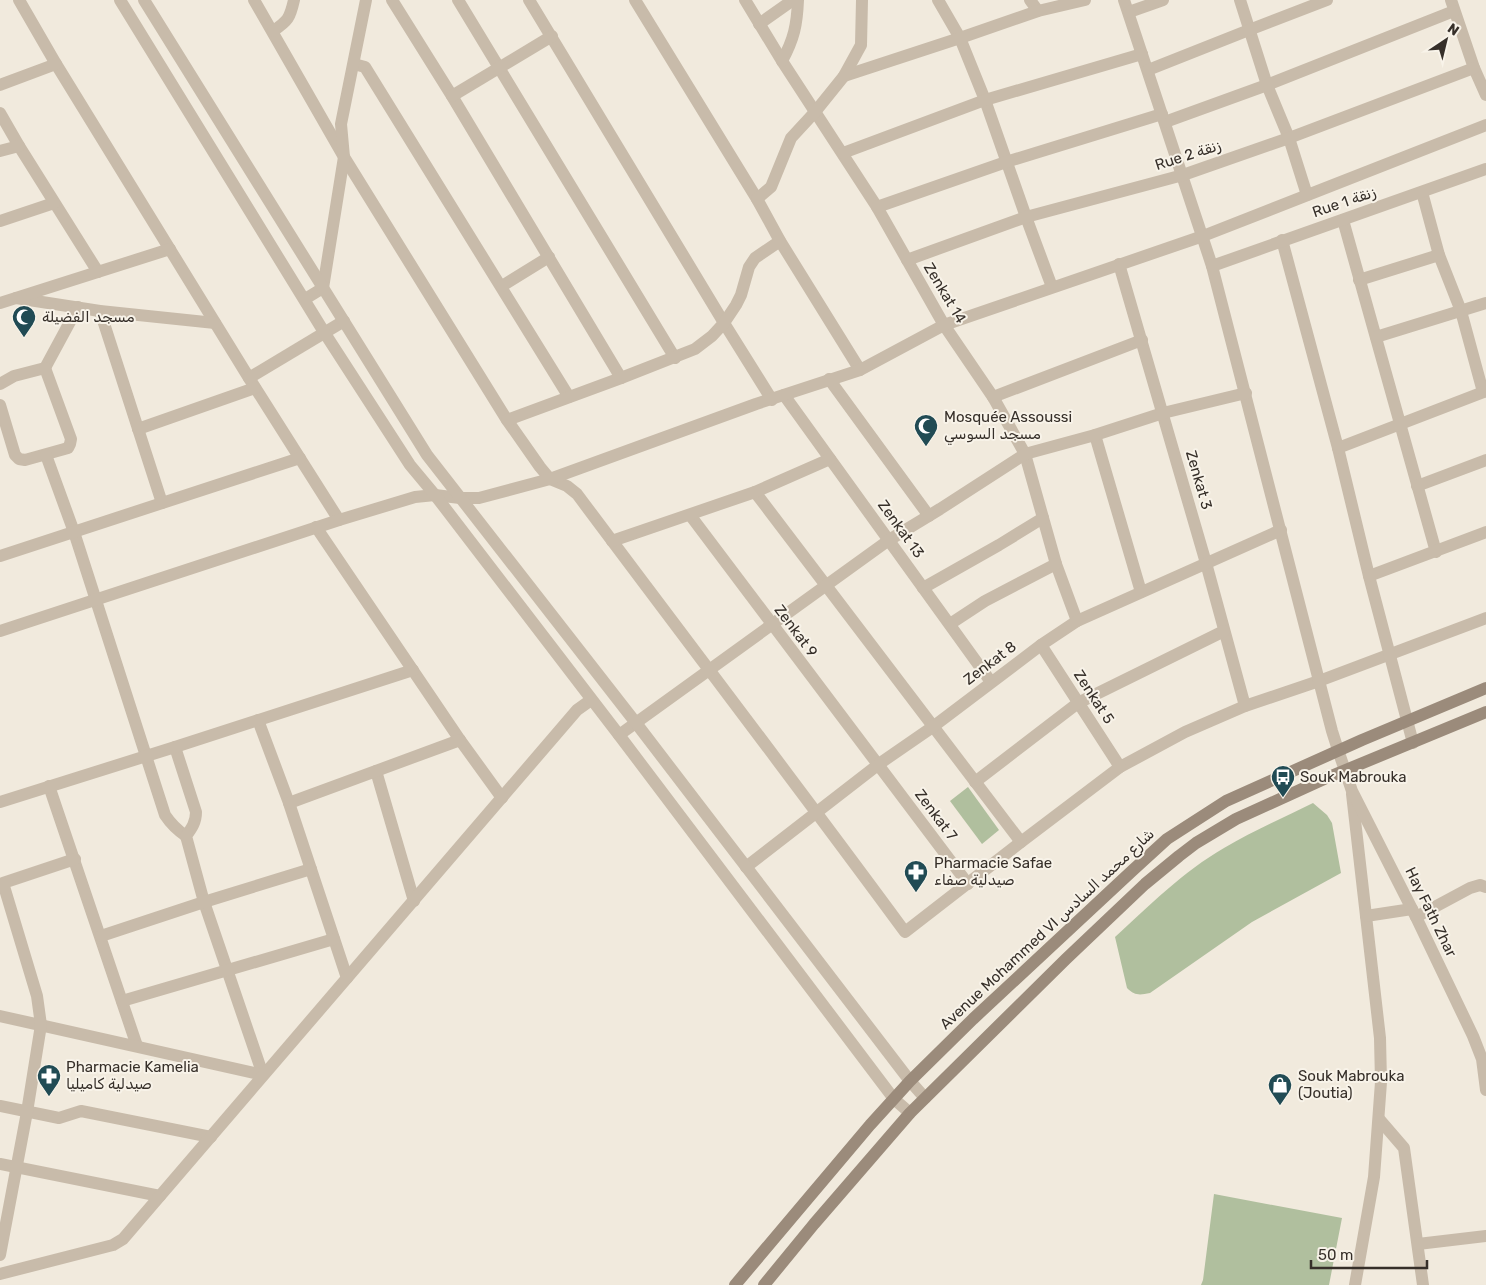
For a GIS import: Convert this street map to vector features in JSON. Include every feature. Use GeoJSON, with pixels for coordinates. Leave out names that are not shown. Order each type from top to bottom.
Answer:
{"type":"FeatureCollection","features":[{"type":"Feature","properties":{"kind":"main road","name":"Avenue Mohammed VI شارع محمد السادس"},"geometry":{"type":"LineString","coordinates":[[735,1285],[894,1098],[973,1019],[1167,840],[1226,801],[1338,750],[1486,688]]}},
{"type":"Feature","properties":{"kind":"main road"},"geometry":{"type":"LineString","coordinates":[[764,1285],[910,1113],[1073,952],[1145,884],[1179,856],[1196,843],[1236,819],[1345,770],[1486,712]]}},
{"type":"Feature","properties":{"kind":"street"},"geometry":{"type":"LineString","coordinates":[[19,0],[56,64],[252,383],[339,520]]}},
{"type":"Feature","properties":{"kind":"street"},"geometry":{"type":"LineString","coordinates":[[120,0],[324,332],[410,465],[619,735],[894,1098],[910,1113]]}},
{"type":"Feature","properties":{"kind":"street"},"geometry":{"type":"LineString","coordinates":[[144,0],[427,455],[636,723],[910,1082],[926,1098]]}},
{"type":"Feature","properties":{"kind":"street"},"geometry":{"type":"LineString","coordinates":[[254,0],[344,157],[507,420],[550,479],[567,486],[576,494],[906,932],[1120,767],[1185,732],[1245,706],[1319,681],[1486,618]]}},
{"type":"Feature","properties":{"kind":"street"},"geometry":{"type":"LineString","coordinates":[[272,31],[286,23],[291,15],[294,0]]}},
{"type":"Feature","properties":{"kind":"street"},"geometry":{"type":"LineString","coordinates":[[324,288],[344,157],[341,124],[366,0]]}},
{"type":"Feature","properties":{"kind":"street"},"geometry":{"type":"LineString","coordinates":[[392,0],[549,256],[621,378]]}},
{"type":"Feature","properties":{"kind":"street"},"geometry":{"type":"LineString","coordinates":[[458,0],[675,358]]}},
{"type":"Feature","properties":{"kind":"street","name":"Zenkat 13"},"geometry":{"type":"LineString","coordinates":[[529,0],[724,322],[778,398],[830,459],[992,682]]}},
{"type":"Feature","properties":{"kind":"street"},"geometry":{"type":"LineString","coordinates":[[635,0],[860,370]]}},
{"type":"Feature","properties":{"kind":"street","name":"Zenkat 14"},"geometry":{"type":"LineString","coordinates":[[745,0],[782,61],[877,207],[944,325],[993,397],[1025,454],[1056,564],[1077,621]]}},
{"type":"Feature","properties":{"kind":"street"},"geometry":{"type":"LineString","coordinates":[[759,24],[793,0]]}},
{"type":"Feature","properties":{"kind":"street"},"geometry":{"type":"LineString","coordinates":[[782,61],[794,36],[798,0]]}},
{"type":"Feature","properties":{"kind":"street"},"geometry":{"type":"LineString","coordinates":[[757,199],[771,187],[791,138],[844,76],[861,45],[862,0]]}},
{"type":"Feature","properties":{"kind":"street"},"geometry":{"type":"LineString","coordinates":[[938,0],[960,38],[1052,287]]}},
{"type":"Feature","properties":{"kind":"street"},"geometry":{"type":"LineString","coordinates":[[844,76],[960,38],[1034,5],[1085,0]]}},
{"type":"Feature","properties":{"kind":"street"},"geometry":{"type":"LineString","coordinates":[[1126,6],[1163,0]]}},
{"type":"Feature","properties":{"kind":"street"},"geometry":{"type":"LineString","coordinates":[[1240,0],[1307,195]]}},
{"type":"Feature","properties":{"kind":"street"},"geometry":{"type":"LineString","coordinates":[[1148,70],[1328,0]]}},
{"type":"Feature","properties":{"kind":"street"},"geometry":{"type":"LineString","coordinates":[[877,207],[1006,162],[1164,118],[1268,85],[1453,5],[1474,68],[1486,94]]}},
{"type":"Feature","properties":{"kind":"street","name":"Hay Fath Zhar"},"geometry":{"type":"LineString","coordinates":[[1126,6],[1212,266],[1338,750],[1352,791],[1414,913],[1473,1036],[1482,1060],[1486,1090]]}},
{"type":"Feature","properties":{"kind":"street"},"geometry":{"type":"LineString","coordinates":[[452,96],[552,36]]}},
{"type":"Feature","properties":{"kind":"street"},"geometry":{"type":"LineString","coordinates":[[843,153],[984,100],[1142,54]]}},
{"type":"Feature","properties":{"kind":"street"},"geometry":{"type":"LineString","coordinates":[[0,84],[56,64]]}},
{"type":"Feature","properties":{"kind":"street"},"geometry":{"type":"LineString","coordinates":[[354,64],[365,67],[569,397]]}},
{"type":"Feature","properties":{"kind":"street","name":"Rue 2 زنقة"},"geometry":{"type":"LineString","coordinates":[[907,260],[1026,217],[1183,175],[1289,138],[1474,68]]}},
{"type":"Feature","properties":{"kind":"street"},"geometry":{"type":"LineString","coordinates":[[0,113],[98,272]]}},
{"type":"Feature","properties":{"kind":"street"},"geometry":{"type":"LineString","coordinates":[[0,631],[316,527],[416,497],[479,498],[550,479],[756,404],[860,370],[944,325],[1203,236],[1486,125]]}},
{"type":"Feature","properties":{"kind":"street"},"geometry":{"type":"LineString","coordinates":[[0,151],[19,146]]}},
{"type":"Feature","properties":{"kind":"street","name":"Rue 1 زنقة"},"geometry":{"type":"LineString","coordinates":[[1212,266],[1486,169]]}},
{"type":"Feature","properties":{"kind":"street"},"geometry":{"type":"LineString","coordinates":[[1338,448],[1485,391],[1460,311],[1439,254],[1422,192]]}},
{"type":"Feature","properties":{"kind":"street"},"geometry":{"type":"LineString","coordinates":[[0,221],[54,203]]}},
{"type":"Feature","properties":{"kind":"street"},"geometry":{"type":"LineString","coordinates":[[1343,220],[1436,552]]}},
{"type":"Feature","properties":{"kind":"street"},"geometry":{"type":"LineString","coordinates":[[1282,240],[1338,448],[1389,655],[1413,743]]}},
{"type":"Feature","properties":{"kind":"street"},"geometry":{"type":"LineString","coordinates":[[507,420],[675,358],[701,345],[712,336],[736,305],[741,296],[749,266],[754,258],[780,241]]}},
{"type":"Feature","properties":{"kind":"street"},"geometry":{"type":"LineString","coordinates":[[0,303],[170,249]]}},
{"type":"Feature","properties":{"kind":"street"},"geometry":{"type":"LineString","coordinates":[[1359,280],[1439,254]]}},
{"type":"Feature","properties":{"kind":"street"},"geometry":{"type":"LineString","coordinates":[[502,286],[549,256]]}},
{"type":"Feature","properties":{"kind":"street","name":"Zenkat 3"},"geometry":{"type":"LineString","coordinates":[[1119,264],[1206,563],[1245,706]]}},
{"type":"Feature","properties":{"kind":"street"},"geometry":{"type":"LineString","coordinates":[[305,299],[324,288]]}},
{"type":"Feature","properties":{"kind":"street"},"geometry":{"type":"LineString","coordinates":[[16,298],[216,323]]}},
{"type":"Feature","properties":{"kind":"street"},"geometry":{"type":"LineString","coordinates":[[1376,337],[1486,303]]}},
{"type":"Feature","properties":{"kind":"street"},"geometry":{"type":"LineString","coordinates":[[0,384],[14,376],[45,368],[78,307]]}},
{"type":"Feature","properties":{"kind":"street"},"geometry":{"type":"LineString","coordinates":[[100,310],[162,503]]}},
{"type":"Feature","properties":{"kind":"street"},"geometry":{"type":"LineString","coordinates":[[138,429],[252,383],[324,332],[344,321]]}},
{"type":"Feature","properties":{"kind":"street"},"geometry":{"type":"LineString","coordinates":[[993,397],[1142,340]]}},
{"type":"Feature","properties":{"kind":"street"},"geometry":{"type":"LineString","coordinates":[[0,405],[17,457],[22,460],[68,448],[71,441],[45,368]]}},
{"type":"Feature","properties":{"kind":"street"},"geometry":{"type":"LineString","coordinates":[[829,379],[929,516]]}},
{"type":"Feature","properties":{"kind":"street"},"geometry":{"type":"LineString","coordinates":[[619,735],[889,540],[1025,454],[1095,435],[1163,413],[1246,393]]}},
{"type":"Feature","properties":{"kind":"street"},"geometry":{"type":"LineString","coordinates":[[1095,435],[1141,592]]}},
{"type":"Feature","properties":{"kind":"street"},"geometry":{"type":"LineString","coordinates":[[46,455],[74,532],[165,815],[177,830],[186,836],[204,902],[264,1076]]}},
{"type":"Feature","properties":{"kind":"street"},"geometry":{"type":"LineString","coordinates":[[0,556],[300,458]]}},
{"type":"Feature","properties":{"kind":"street"},"geometry":{"type":"LineString","coordinates":[[612,541],[755,492],[830,459]]}},
{"type":"Feature","properties":{"kind":"street"},"geometry":{"type":"LineString","coordinates":[[1417,486],[1486,460]]}},
{"type":"Feature","properties":{"kind":"street"},"geometry":{"type":"LineString","coordinates":[[755,492],[1021,842]]}},
{"type":"Feature","properties":{"kind":"street","name":"Zenkat 9"},"geometry":{"type":"LineString","coordinates":[[690,515],[771,625],[879,764]]}},
{"type":"Feature","properties":{"kind":"street"},"geometry":{"type":"LineString","coordinates":[[923,588],[1043,518]]}},
{"type":"Feature","properties":{"kind":"street"},"geometry":{"type":"LineString","coordinates":[[316,527],[460,740],[502,798]]}},
{"type":"Feature","properties":{"kind":"street","name":"Zenkat 8"},"geometry":{"type":"LineString","coordinates":[[746,867],[879,764],[934,726],[1041,645],[1077,621],[1281,530]]}},
{"type":"Feature","properties":{"kind":"street"},"geometry":{"type":"LineString","coordinates":[[1369,576],[1486,532]]}},
{"type":"Feature","properties":{"kind":"street"},"geometry":{"type":"LineString","coordinates":[[950,624],[985,601],[1056,564]]}},
{"type":"Feature","properties":{"kind":"street"},"geometry":{"type":"LineString","coordinates":[[975,782],[1078,703],[1224,631]]}},
{"type":"Feature","properties":{"kind":"street","name":"Zenkat 5"},"geometry":{"type":"LineString","coordinates":[[1041,645],[1120,767]]}},
{"type":"Feature","properties":{"kind":"street"},"geometry":{"type":"LineString","coordinates":[[0,802],[413,670]]}},
{"type":"Feature","properties":{"kind":"street"},"geometry":{"type":"LineString","coordinates":[[0,1274],[113,1244],[123,1239],[577,710],[592,700]]}},
{"type":"Feature","properties":{"kind":"street"},"geometry":{"type":"LineString","coordinates":[[258,720],[289,803],[347,978]]}},
{"type":"Feature","properties":{"kind":"street"},"geometry":{"type":"LineString","coordinates":[[289,803],[460,740]]}},
{"type":"Feature","properties":{"kind":"street"},"geometry":{"type":"LineString","coordinates":[[175,747],[196,812],[193,826],[186,836]]}},
{"type":"Feature","properties":{"kind":"street","name":"Zenkat 7"},"geometry":{"type":"LineString","coordinates":[[879,764],[968,884]]}},
{"type":"Feature","properties":{"kind":"street"},"geometry":{"type":"LineString","coordinates":[[376,771],[414,901]]}},
{"type":"Feature","properties":{"kind":"street"},"geometry":{"type":"LineString","coordinates":[[49,786],[75,858],[137,1046]]}},
{"type":"Feature","properties":{"kind":"street"},"geometry":{"type":"LineString","coordinates":[[1352,791],[1380,1038],[1381,1082],[1374,1177],[1355,1285]]}},
{"type":"Feature","properties":{"kind":"street"},"geometry":{"type":"LineString","coordinates":[[0,1254],[42,1026],[37,996],[2,883],[75,858]]}},
{"type":"Feature","properties":{"kind":"street"},"geometry":{"type":"LineString","coordinates":[[101,936],[311,869]]}},
{"type":"Feature","properties":{"kind":"street"},"geometry":{"type":"LineString","coordinates":[[1366,916],[1414,913],[1470,888],[1480,885],[1486,887]]}},
{"type":"Feature","properties":{"kind":"street"},"geometry":{"type":"LineString","coordinates":[[122,1001],[334,939]]}},
{"type":"Feature","properties":{"kind":"street"},"geometry":{"type":"LineString","coordinates":[[0,1016],[264,1076]]}},
{"type":"Feature","properties":{"kind":"street"},"geometry":{"type":"LineString","coordinates":[[0,1106],[59,1118],[81,1111],[210,1137]]}},
{"type":"Feature","properties":{"kind":"street"},"geometry":{"type":"LineString","coordinates":[[1379,1119],[1404,1148],[1423,1285]]}},
{"type":"Feature","properties":{"kind":"street"},"geometry":{"type":"LineString","coordinates":[[0,1164],[160,1196]]}},
{"type":"Feature","properties":{"kind":"street"},"geometry":{"type":"LineString","coordinates":[[1418,1244],[1486,1236]]}},
{"type":"Feature","properties":{"kind":"green space"},"geometry":{"type":"Polygon","coordinates":[[[968,787],[999,830],[982,844],[950,801],[968,787]]]}},
{"type":"Feature","properties":{"kind":"green space"},"geometry":{"type":"Polygon","coordinates":[[[1313,803],[1327,815],[1332,823],[1341,873],[1252,922],[1150,993],[1138,994],[1127,988],[1115,937],[1167,889],[1209,857],[1246,836],[1313,803]]]}},
{"type":"Feature","properties":{"kind":"green space"},"geometry":{"type":"Polygon","coordinates":[[[1214,1194],[1342,1218],[1329,1285],[1201,1285],[1214,1194]]]}},
{"type":"Feature","properties":{"kind":"place","name":"مسجد الفضيلة"},"geometry":{"type":"Point","coordinates":[24,338]}},
{"type":"Feature","properties":{"kind":"place","name":"Mosquée Assoussi مسجد السوسي"},"geometry":{"type":"Point","coordinates":[926,447]}},
{"type":"Feature","properties":{"kind":"place","name":"Souk Mabrouka"},"geometry":{"type":"Point","coordinates":[1283,798]}},
{"type":"Feature","properties":{"kind":"place","name":"Pharmacie Safae صيدلية صفاء"},"geometry":{"type":"Point","coordinates":[916,893]}},
{"type":"Feature","properties":{"kind":"place","name":"Pharmacie Kamelia صيدلية كاميليا"},"geometry":{"type":"Point","coordinates":[49,1097]}},
{"type":"Feature","properties":{"kind":"place","name":"Souk Mabrouka (Joutia)"},"geometry":{"type":"Point","coordinates":[1280,1106]}}]}
